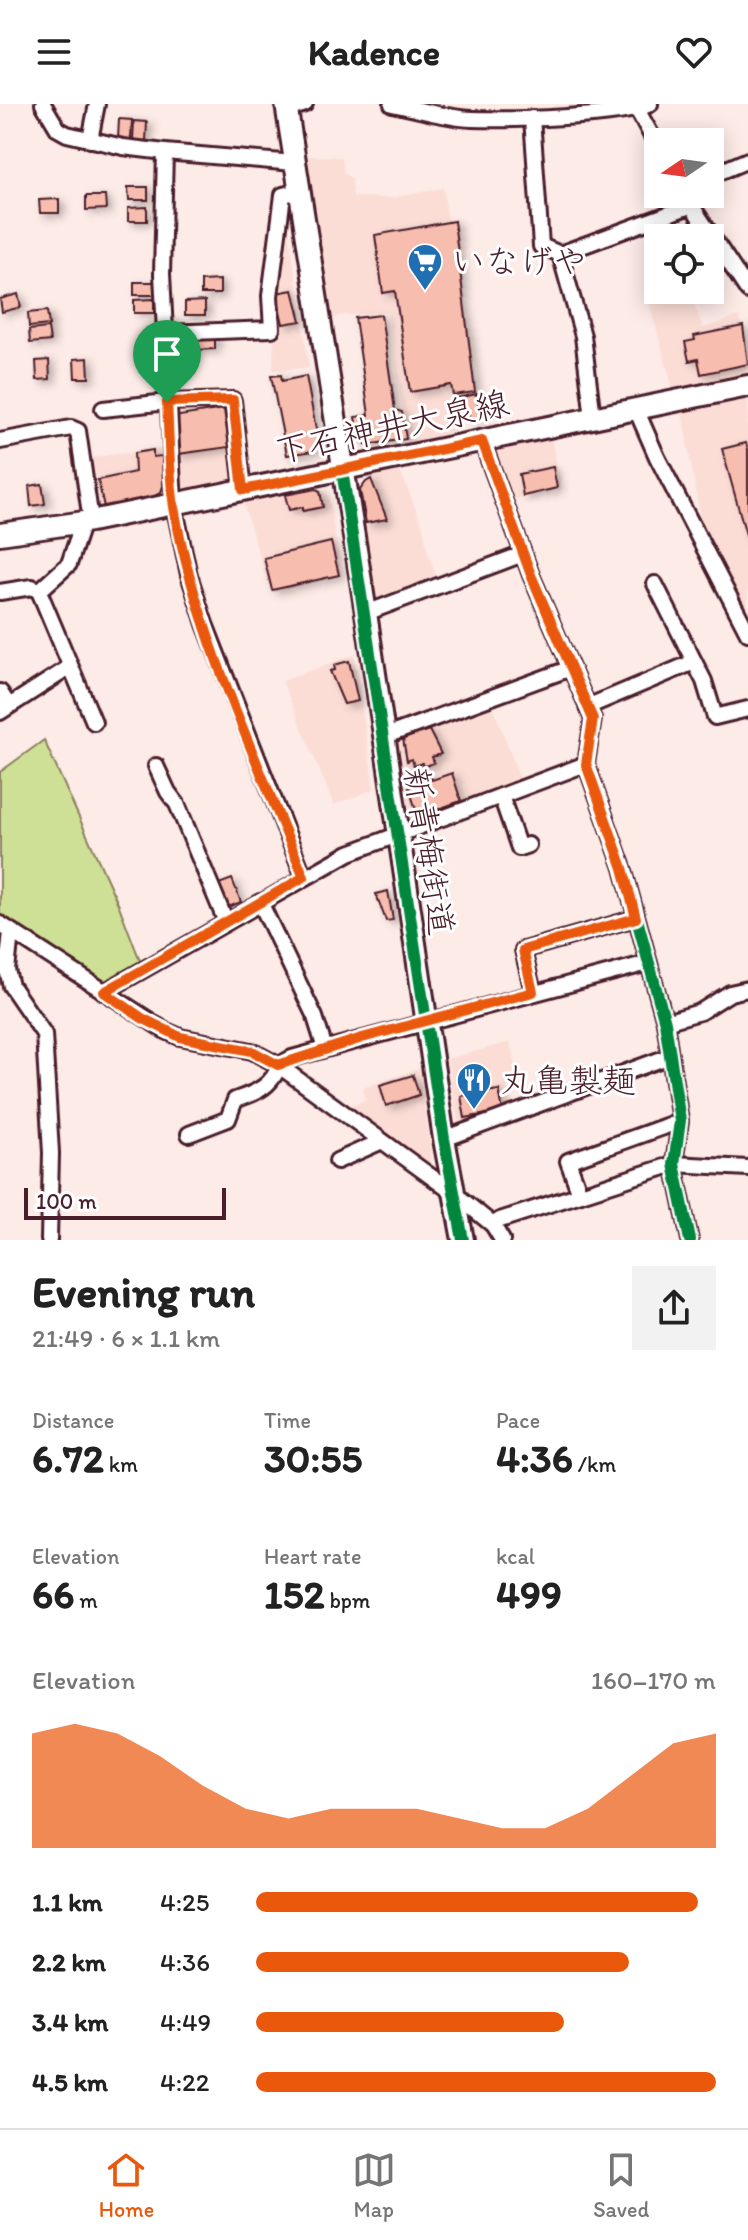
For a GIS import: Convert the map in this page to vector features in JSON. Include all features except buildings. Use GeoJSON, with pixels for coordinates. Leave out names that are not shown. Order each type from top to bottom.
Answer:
{"type":"FeatureCollection","features":[{"type":"Feature","properties":{"kind":"main road","name":"新青梅街道"},"geometry":{"type":"LineString","coordinates":[[292,106],[294,163],[461,1239]]}},
{"type":"Feature","properties":{"kind":"main road","name":"下石神井大泉線"},"geometry":{"type":"LineString","coordinates":[[0,534],[87,522],[174,505],[748,386]]}},
{"type":"Feature","properties":{"kind":"street"},"geometry":{"type":"LineString","coordinates":[[43,104],[58,129],[90,140],[165,152],[294,163]]}},
{"type":"Feature","properties":{"kind":"street"},"geometry":{"type":"LineString","coordinates":[[90,140],[97,104]]}},
{"type":"Feature","properties":{"kind":"street"},"geometry":{"type":"LineString","coordinates":[[392,104],[469,119],[532,118],[641,106],[650,128]]}},
{"type":"Feature","properties":{"kind":"street"},"geometry":{"type":"LineString","coordinates":[[532,118],[541,246],[560,254],[668,208]]}},
{"type":"Feature","properties":{"kind":"street"},"geometry":{"type":"LineString","coordinates":[[165,152],[162,274],[174,505],[189,575],[205,624],[304,877]]}},
{"type":"Feature","properties":{"kind":"street"},"geometry":{"type":"LineString","coordinates":[[724,170],[748,160]]}},
{"type":"Feature","properties":{"kind":"street"},"geometry":{"type":"LineString","coordinates":[[165,333],[272,329],[270,296],[283,195],[299,191]]}},
{"type":"Feature","properties":{"kind":"street"},"geometry":{"type":"LineString","coordinates":[[692,208],[748,290]]}},
{"type":"Feature","properties":{"kind":"street"},"geometry":{"type":"LineString","coordinates":[[560,254],[583,336],[593,418]]}},
{"type":"Feature","properties":{"kind":"street"},"geometry":{"type":"LineString","coordinates":[[103,409],[167,402],[233,400],[243,490]]}},
{"type":"Feature","properties":{"kind":"street"},"geometry":{"type":"LineString","coordinates":[[636,409],[657,457],[748,633]]}},
{"type":"Feature","properties":{"kind":"street"},"geometry":{"type":"LineString","coordinates":[[0,441],[71,428],[78,431],[87,522],[69,564],[39,591]]}},
{"type":"Feature","properties":{"kind":"street"},"geometry":{"type":"LineString","coordinates":[[482,441],[523,554],[593,719],[586,764],[623,868],[665,1022],[680,1121],[674,1164],[690,1240]]}},
{"type":"Feature","properties":{"kind":"street"},"geometry":{"type":"LineString","coordinates":[[366,613],[523,554]]}},
{"type":"Feature","properties":{"kind":"street"},"geometry":{"type":"LineString","coordinates":[[655,584],[704,681],[715,717],[748,709]]}},
{"type":"Feature","properties":{"kind":"street"},"geometry":{"type":"LineString","coordinates":[[0,592],[32,587],[39,591],[94,722]]}},
{"type":"Feature","properties":{"kind":"street"},"geometry":{"type":"LineString","coordinates":[[587,707],[694,662]]}},
{"type":"Feature","properties":{"kind":"street"},"geometry":{"type":"LineString","coordinates":[[0,692],[5,709],[70,667]]}},
{"type":"Feature","properties":{"kind":"street"},"geometry":{"type":"LineString","coordinates":[[383,737],[571,668]]}},
{"type":"Feature","properties":{"kind":"street"},"geometry":{"type":"LineString","coordinates":[[104,992],[349,853],[586,764]]}},
{"type":"Feature","properties":{"kind":"street"},"geometry":{"type":"LineString","coordinates":[[156,766],[177,804],[226,922]]}},
{"type":"Feature","properties":{"kind":"street"},"geometry":{"type":"LineString","coordinates":[[501,796],[519,848],[528,845]]}},
{"type":"Feature","properties":{"kind":"street"},"geometry":{"type":"LineString","coordinates":[[260,902],[315,1017],[325,1049]]}},
{"type":"Feature","properties":{"kind":"street"},"geometry":{"type":"LineString","coordinates":[[533,992],[523,950],[636,918]]}},
{"type":"Feature","properties":{"kind":"street"},"geometry":{"type":"LineString","coordinates":[[6,928],[142,1018],[180,1037],[252,1051],[278,1065],[455,1194],[493,1225],[502,1240]]}},
{"type":"Feature","properties":{"kind":"street"},"geometry":{"type":"LineString","coordinates":[[6,928],[4,971],[44,1034],[51,1153],[49,1240]]}},
{"type":"Feature","properties":{"kind":"street"},"geometry":{"type":"LineString","coordinates":[[189,1134],[228,1119],[235,1100],[270,1082],[278,1065],[426,1021],[648,963]]}},
{"type":"Feature","properties":{"kind":"street"},"geometry":{"type":"LineString","coordinates":[[665,1022],[700,1012],[730,993],[748,989]]}},
{"type":"Feature","properties":{"kind":"street"},"geometry":{"type":"LineString","coordinates":[[444,1139],[670,1056]]}},
{"type":"Feature","properties":{"kind":"street"},"geometry":{"type":"LineString","coordinates":[[580,1194],[568,1161],[680,1121]]}},
{"type":"Feature","properties":{"kind":"street"},"geometry":{"type":"LineString","coordinates":[[337,1161],[382,1141]]}},
{"type":"Feature","properties":{"kind":"street"},"geometry":{"type":"LineString","coordinates":[[493,1225],[500,1220],[674,1164],[748,1168]]}},
{"type":"Feature","properties":{"kind":"shaded area"},"geometry":{"type":"Polygon","coordinates":[[[307,156],[342,157],[344,173],[352,179],[353,197],[391,198],[443,188],[448,220],[456,220],[477,393],[449,399],[455,435],[408,444],[387,312],[338,316],[333,320],[307,156]]]}},
{"type":"Feature","properties":{"kind":"shaded area"},"geometry":{"type":"Polygon","coordinates":[[[285,205],[309,368],[273,370],[275,296],[285,205]]]}},
{"type":"Feature","properties":{"kind":"shaded area"},"geometry":{"type":"Polygon","coordinates":[[[650,304],[694,304],[703,328],[739,316],[748,353],[748,374],[673,389],[650,304]]]}},
{"type":"Feature","properties":{"kind":"shaded area"},"geometry":{"type":"Polygon","coordinates":[[[748,398],[748,627],[703,534],[682,412],[748,398]]]}},
{"type":"Feature","properties":{"kind":"shaded area"},"geometry":{"type":"Polygon","coordinates":[[[221,404],[226,409],[235,477],[232,482],[183,492],[178,488],[172,415],[180,406],[221,404]]]}},
{"type":"Feature","properties":{"kind":"shaded area"},"geometry":{"type":"Polygon","coordinates":[[[551,438],[562,489],[510,500],[491,450],[551,438]]]}},
{"type":"Feature","properties":{"kind":"shaded area"},"geometry":{"type":"Polygon","coordinates":[[[163,448],[166,491],[162,496],[101,508],[97,505],[89,458],[163,448]]]}},
{"type":"Feature","properties":{"kind":"shaded area"},"geometry":{"type":"Polygon","coordinates":[[[400,470],[423,527],[438,581],[377,605],[365,527],[388,519],[370,476],[400,470]]]}},
{"type":"Feature","properties":{"kind":"shaded area"},"geometry":{"type":"Polygon","coordinates":[[[316,487],[329,496],[341,576],[271,593],[243,503],[316,487]]]}},
{"type":"Feature","properties":{"kind":"shaded area"},"geometry":{"type":"Polygon","coordinates":[[[354,655],[374,789],[334,805],[282,681],[354,655]]]}},
{"type":"Feature","properties":{"kind":"shaded area"},"geometry":{"type":"Polygon","coordinates":[[[492,703],[521,782],[411,821],[398,742],[401,737],[492,703]]]}},
{"type":"Feature","properties":{"kind":"shaded area"},"geometry":{"type":"Polygon","coordinates":[[[510,1042],[519,1080],[507,1085],[515,1110],[459,1129],[447,1059],[510,1042]]]}},
{"type":"Feature","properties":{"kind":"shaded area"},"geometry":{"type":"Polygon","coordinates":[[[419,1069],[432,1159],[425,1165],[348,1106],[366,1100],[363,1088],[419,1069]]]}},
{"type":"Feature","properties":{"kind":"green space"},"geometry":{"type":"Polygon","coordinates":[[[44,740],[119,906],[142,966],[103,986],[0,915],[0,772],[44,740]]]}},
{"type":"Feature","properties":{"kind":"cycle path"},"geometry":{"type":"LineString","coordinates":[[482,441],[531,575],[593,719],[586,764],[623,868],[665,1022],[680,1121],[674,1164],[690,1240]]}},
{"type":"Feature","properties":{"kind":"cycle path"},"geometry":{"type":"LineString","coordinates":[[342,470],[444,1139],[463,1240]]}},
{"type":"Feature","properties":{"kind":"place","name":"いなげや"},"geometry":{"type":"Point","coordinates":[425,292]}},
{"type":"Feature","properties":{"kind":"place","name":"丸亀製麺"},"geometry":{"type":"Point","coordinates":[474,1111]}},
{"type":"Feature","properties":{"kind":"route"},"geometry":{"type":"LineString","coordinates":[[233,400],[243,490],[482,441],[531,575],[593,719],[586,764],[623,868],[636,918],[523,950],[533,992],[292,1058],[278,1065],[252,1051],[180,1037],[142,1018],[104,992],[304,877],[223,674],[189,575],[174,505],[167,402],[233,400]]}}]}
